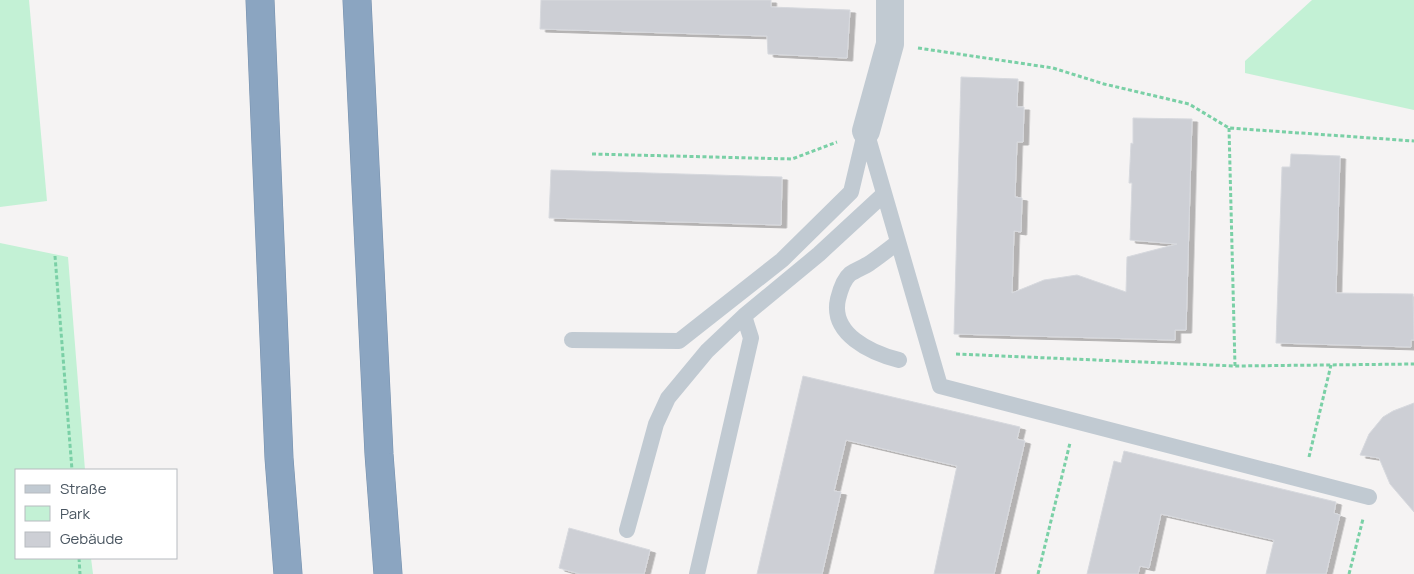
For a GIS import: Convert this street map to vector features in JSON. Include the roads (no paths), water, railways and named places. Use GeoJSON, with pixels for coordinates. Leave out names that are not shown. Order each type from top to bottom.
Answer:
{"type":"FeatureCollection","features":[{"type":"Feature","properties":{"kind":"highway"},"geometry":{"type":"LineString","coordinates":[[260,0],[279,448],[288,574]]}},
{"type":"Feature","properties":{"kind":"highway"},"geometry":{"type":"LineString","coordinates":[[357,0],[378,454],[388,574]]}},
{"type":"Feature","properties":{"kind":"street"},"geometry":{"type":"LineString","coordinates":[[866,131],[890,44],[890,0]]}},
{"type":"Feature","properties":{"kind":"lane"},"geometry":{"type":"LineString","coordinates":[[866,131],[940,386],[1369,497]]}},
{"type":"Feature","properties":{"kind":"lane"},"geometry":{"type":"LineString","coordinates":[[572,340],[679,341],[782,260],[852,192],[866,131]]}},
{"type":"Feature","properties":{"kind":"lane"},"geometry":{"type":"LineString","coordinates":[[627,530],[656,424],[668,398],[706,351],[744,316],[819,254],[884,194]]}},
{"type":"Feature","properties":{"kind":"lane"},"geometry":{"type":"LineString","coordinates":[[898,242],[870,263],[849,275],[840,292],[836,307],[841,324],[852,339],[869,349],[899,360]]}},
{"type":"Feature","properties":{"kind":"lane"},"geometry":{"type":"LineString","coordinates":[[696,574],[751,338],[744,316]]}}]}
